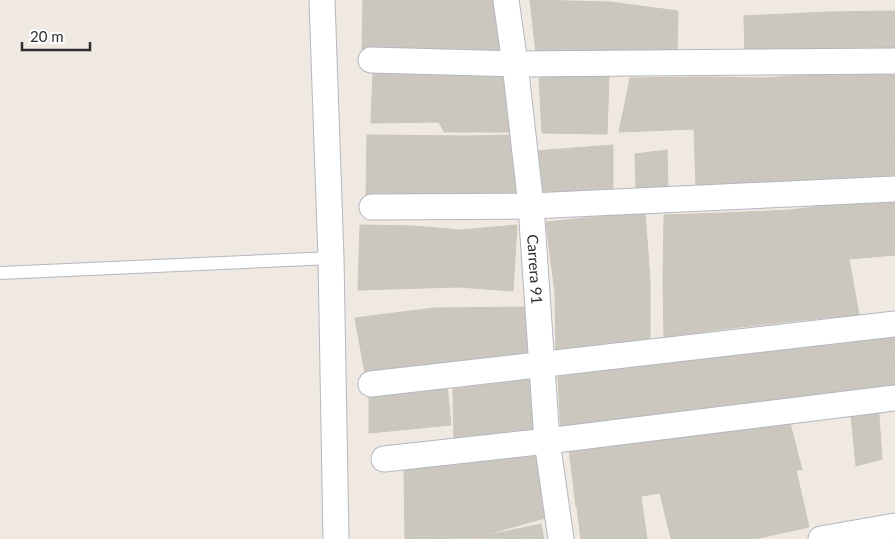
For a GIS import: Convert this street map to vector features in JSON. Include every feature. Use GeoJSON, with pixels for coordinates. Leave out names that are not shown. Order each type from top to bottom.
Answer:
{"type":"FeatureCollection","features":[{"type":"Feature","properties":{"kind":"street"},"geometry":{"type":"LineString","coordinates":[[322,0],[331,258],[336,539]]}},
{"type":"Feature","properties":{"kind":"street","name":"Carrera 91"},"geometry":{"type":"LineString","coordinates":[[506,0],[531,206],[547,442],[561,539]]}},
{"type":"Feature","properties":{"kind":"street"},"geometry":{"type":"LineString","coordinates":[[371,60],[515,64],[895,61]]}},
{"type":"Feature","properties":{"kind":"street"},"geometry":{"type":"LineString","coordinates":[[372,208],[531,206],[895,189]]}},
{"type":"Feature","properties":{"kind":"street"},"geometry":{"type":"LineString","coordinates":[[371,384],[542,366],[895,324]]}},
{"type":"Feature","properties":{"kind":"street"},"geometry":{"type":"LineString","coordinates":[[384,459],[547,442],[895,398]]}},
{"type":"Feature","properties":{"kind":"street"},"geometry":{"type":"LineString","coordinates":[[821,539],[895,526]]}},
{"type":"Feature","properties":{"kind":"lane"},"geometry":{"type":"LineString","coordinates":[[0,273],[331,258]]}},
{"type":"Feature","properties":{"kind":"building"},"geometry":{"type":"Polygon","coordinates":[[[363,0],[499,0],[502,52],[362,50],[363,0]]]}},
{"type":"Feature","properties":{"kind":"building"},"geometry":{"type":"Polygon","coordinates":[[[530,0],[610,2],[606,52],[536,53],[530,0]]]}},
{"type":"Feature","properties":{"kind":"building"},"geometry":{"type":"Polygon","coordinates":[[[610,2],[678,11],[677,52],[606,52],[610,2]]]}},
{"type":"Feature","properties":{"kind":"building"},"geometry":{"type":"Polygon","coordinates":[[[895,11],[895,54],[830,53],[827,12],[895,11]]]}},
{"type":"Feature","properties":{"kind":"building"},"geometry":{"type":"Polygon","coordinates":[[[827,12],[830,53],[745,56],[744,16],[827,12]]]}},
{"type":"Feature","properties":{"kind":"building"},"geometry":{"type":"Polygon","coordinates":[[[373,70],[507,72],[510,121],[371,123],[373,70]]]}},
{"type":"Feature","properties":{"kind":"building"},"geometry":{"type":"Polygon","coordinates":[[[834,73],[838,136],[766,134],[764,78],[834,73]]]}},
{"type":"Feature","properties":{"kind":"building"},"geometry":{"type":"Polygon","coordinates":[[[834,73],[895,75],[895,139],[838,136],[834,73]]]}},
{"type":"Feature","properties":{"kind":"building"},"geometry":{"type":"Polygon","coordinates":[[[609,75],[607,134],[542,133],[539,78],[609,75]]]}},
{"type":"Feature","properties":{"kind":"building"},"geometry":{"type":"Polygon","coordinates":[[[706,77],[764,78],[766,134],[694,129],[706,77]]]}},
{"type":"Feature","properties":{"kind":"building"},"geometry":{"type":"Polygon","coordinates":[[[706,77],[694,129],[619,132],[630,78],[706,77]]]}},
{"type":"Feature","properties":{"kind":"building"},"geometry":{"type":"Polygon","coordinates":[[[510,121],[509,132],[444,132],[439,122],[510,121]]]}},
{"type":"Feature","properties":{"kind":"building"},"geometry":{"type":"Polygon","coordinates":[[[694,129],[766,134],[770,183],[696,187],[694,129]]]}},
{"type":"Feature","properties":{"kind":"building"},"geometry":{"type":"Polygon","coordinates":[[[766,134],[838,136],[841,184],[770,183],[766,134]]]}},
{"type":"Feature","properties":{"kind":"building"},"geometry":{"type":"Polygon","coordinates":[[[367,135],[470,136],[463,200],[366,198],[367,135]]]}},
{"type":"Feature","properties":{"kind":"building"},"geometry":{"type":"Polygon","coordinates":[[[512,135],[517,203],[463,200],[470,136],[512,135]]]}},
{"type":"Feature","properties":{"kind":"building"},"geometry":{"type":"Polygon","coordinates":[[[838,136],[895,139],[895,183],[841,184],[838,136]]]}},
{"type":"Feature","properties":{"kind":"building"},"geometry":{"type":"Polygon","coordinates":[[[613,145],[613,195],[544,200],[535,151],[613,145]]]}},
{"type":"Feature","properties":{"kind":"building"},"geometry":{"type":"Polygon","coordinates":[[[667,150],[668,191],[636,191],[635,154],[667,150]]]}},
{"type":"Feature","properties":{"kind":"building"},"geometry":{"type":"Polygon","coordinates":[[[895,196],[895,255],[849,259],[843,203],[895,196]]]}},
{"type":"Feature","properties":{"kind":"building"},"geometry":{"type":"Polygon","coordinates":[[[843,203],[849,259],[793,264],[791,210],[843,203]]]}},
{"type":"Feature","properties":{"kind":"building"},"geometry":{"type":"Polygon","coordinates":[[[791,210],[793,264],[728,272],[725,213],[791,210]]]}},
{"type":"Feature","properties":{"kind":"building"},"geometry":{"type":"Polygon","coordinates":[[[645,212],[650,281],[555,293],[546,222],[645,212]]]}},
{"type":"Feature","properties":{"kind":"building"},"geometry":{"type":"Polygon","coordinates":[[[725,213],[728,272],[663,279],[664,215],[725,213]]]}},
{"type":"Feature","properties":{"kind":"building"},"geometry":{"type":"Polygon","coordinates":[[[360,225],[412,226],[424,288],[358,290],[360,225]]]}},
{"type":"Feature","properties":{"kind":"building"},"geometry":{"type":"Polygon","coordinates":[[[517,225],[513,291],[459,287],[461,230],[517,225]]]}},
{"type":"Feature","properties":{"kind":"building"},"geometry":{"type":"Polygon","coordinates":[[[412,226],[461,230],[459,287],[424,288],[412,226]]]}},
{"type":"Feature","properties":{"kind":"building"},"geometry":{"type":"Polygon","coordinates":[[[849,259],[859,315],[803,320],[793,264],[849,259]]]}},
{"type":"Feature","properties":{"kind":"building"},"geometry":{"type":"Polygon","coordinates":[[[793,264],[803,320],[732,328],[728,272],[793,264]]]}},
{"type":"Feature","properties":{"kind":"building"},"geometry":{"type":"Polygon","coordinates":[[[728,272],[732,328],[664,337],[663,279],[728,272]]]}},
{"type":"Feature","properties":{"kind":"building"},"geometry":{"type":"Polygon","coordinates":[[[650,281],[650,338],[556,354],[555,293],[650,281]]]}},
{"type":"Feature","properties":{"kind":"building"},"geometry":{"type":"Polygon","coordinates":[[[532,307],[533,360],[433,366],[434,308],[532,307]]]}},
{"type":"Feature","properties":{"kind":"building"},"geometry":{"type":"Polygon","coordinates":[[[434,308],[433,366],[365,373],[355,318],[434,308]]]}},
{"type":"Feature","properties":{"kind":"building"},"geometry":{"type":"Polygon","coordinates":[[[895,332],[895,368],[889,333],[895,332]]]}},
{"type":"Feature","properties":{"kind":"building"},"geometry":{"type":"Polygon","coordinates":[[[889,333],[895,368],[895,388],[821,396],[816,344],[889,333]]]}},
{"type":"Feature","properties":{"kind":"building"},"geometry":{"type":"Polygon","coordinates":[[[816,344],[821,396],[770,406],[759,352],[816,344]]]}},
{"type":"Feature","properties":{"kind":"building"},"geometry":{"type":"Polygon","coordinates":[[[759,352],[770,406],[705,415],[696,360],[759,352]]]}},
{"type":"Feature","properties":{"kind":"building"},"geometry":{"type":"Polygon","coordinates":[[[696,360],[705,415],[639,422],[632,366],[696,360]]]}},
{"type":"Feature","properties":{"kind":"building"},"geometry":{"type":"Polygon","coordinates":[[[632,366],[639,422],[561,434],[558,377],[632,366]]]}},
{"type":"Feature","properties":{"kind":"building"},"geometry":{"type":"Polygon","coordinates":[[[535,379],[535,439],[454,446],[453,389],[535,379]]]}},
{"type":"Feature","properties":{"kind":"building"},"geometry":{"type":"Polygon","coordinates":[[[447,385],[451,425],[369,433],[369,394],[447,385]]]}},
{"type":"Feature","properties":{"kind":"building"},"geometry":{"type":"Polygon","coordinates":[[[878,402],[882,459],[856,466],[850,406],[878,402]]]}},
{"type":"Feature","properties":{"kind":"building"},"geometry":{"type":"Polygon","coordinates":[[[788,415],[802,470],[732,482],[722,425],[788,415]]]}},
{"type":"Feature","properties":{"kind":"building"},"geometry":{"type":"Polygon","coordinates":[[[722,425],[732,482],[660,493],[644,436],[722,425]]]}},
{"type":"Feature","properties":{"kind":"building"},"geometry":{"type":"Polygon","coordinates":[[[644,436],[660,493],[576,507],[569,448],[644,436]]]}},
{"type":"Feature","properties":{"kind":"building"},"geometry":{"type":"Polygon","coordinates":[[[538,453],[545,518],[474,538],[470,460],[538,453]]]}},
{"type":"Feature","properties":{"kind":"building"},"geometry":{"type":"Polygon","coordinates":[[[470,460],[474,538],[405,539],[404,468],[470,460]]]}},
{"type":"Feature","properties":{"kind":"building"},"geometry":{"type":"Polygon","coordinates":[[[796,470],[809,527],[748,539],[732,482],[796,470]]]}},
{"type":"Feature","properties":{"kind":"building"},"geometry":{"type":"Polygon","coordinates":[[[732,482],[748,539],[705,539],[694,488],[732,482]]]}},
{"type":"Feature","properties":{"kind":"building"},"geometry":{"type":"Polygon","coordinates":[[[694,488],[705,539],[671,539],[660,493],[694,488]]]}},
{"type":"Feature","properties":{"kind":"building"},"geometry":{"type":"Polygon","coordinates":[[[641,496],[647,539],[612,539],[606,502],[641,496]]]}},
{"type":"Feature","properties":{"kind":"building"},"geometry":{"type":"Polygon","coordinates":[[[606,502],[612,539],[581,539],[577,508],[606,502]]]}},
{"type":"Feature","properties":{"kind":"building"},"geometry":{"type":"Polygon","coordinates":[[[541,524],[544,539],[474,538],[541,524]]]}}]}
